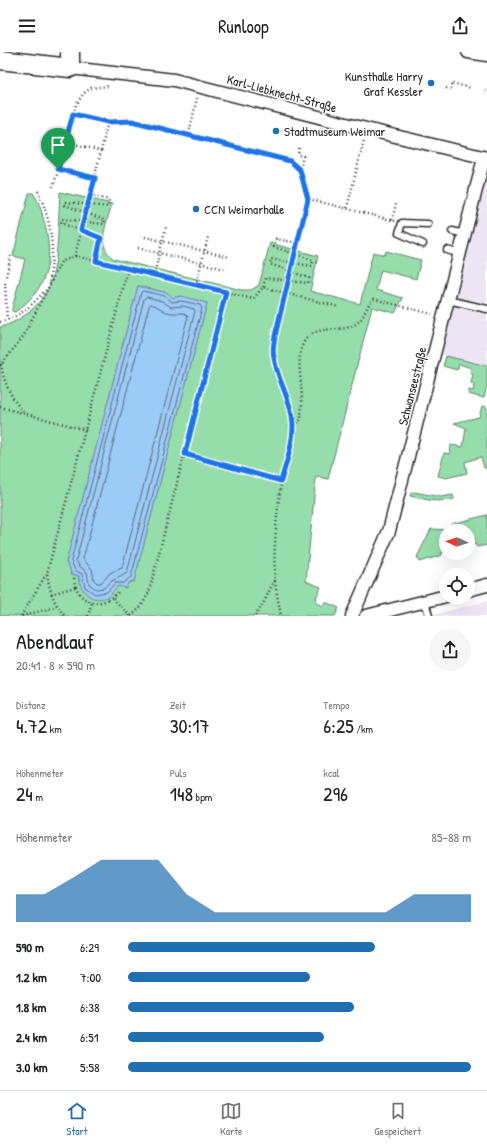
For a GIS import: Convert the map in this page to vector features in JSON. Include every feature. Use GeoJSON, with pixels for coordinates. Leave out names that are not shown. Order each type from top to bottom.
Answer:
{"type":"FeatureCollection","features":[{"type":"Feature","properties":{"kind":"street"},"geometry":{"type":"LineString","coordinates":[[468,52],[487,55]]}},
{"type":"Feature","properties":{"kind":"street"},"geometry":{"type":"LineString","coordinates":[[0,60],[70,60]]}},
{"type":"Feature","properties":{"kind":"street","name":"Karl-Liebknecht-Straße"},"geometry":{"type":"LineString","coordinates":[[70,60],[200,86],[366,130],[486,157]]}},
{"type":"Feature","properties":{"kind":"street","name":"Schwanseestraße"},"geometry":{"type":"LineString","coordinates":[[352,616],[389,532],[486,157]]}},
{"type":"Feature","properties":{"kind":"street"},"geometry":{"type":"LineString","coordinates":[[475,588],[487,585]]}},
{"type":"Feature","properties":{"kind":"street"},"geometry":{"type":"LineString","coordinates":[[366,616],[439,598]]}},
{"type":"Feature","properties":{"kind":"lane"},"geometry":{"type":"LineString","coordinates":[[423,244],[399,234],[402,223],[428,224]]}},
{"type":"Feature","properties":{"kind":"lane"},"geometry":{"type":"LineString","coordinates":[[452,231],[465,234]]}},
{"type":"Feature","properties":{"kind":"lane"},"geometry":{"type":"LineString","coordinates":[[447,250],[461,254]]}},
{"type":"Feature","properties":{"kind":"lane"},"geometry":{"type":"LineString","coordinates":[[448,300],[487,309]]}},
{"type":"Feature","properties":{"kind":"lane"},"geometry":{"type":"LineString","coordinates":[[425,601],[429,616]]}},
{"type":"Feature","properties":{"kind":"path"},"geometry":{"type":"LineString","coordinates":[[446,88],[451,89],[452,83],[472,88]]}},
{"type":"Feature","properties":{"kind":"path"},"geometry":{"type":"LineString","coordinates":[[53,187],[67,142],[76,104],[83,94],[91,88],[114,86]]}},
{"type":"Feature","properties":{"kind":"path"},"geometry":{"type":"LineString","coordinates":[[188,134],[200,86]]}},
{"type":"Feature","properties":{"kind":"path"},"geometry":{"type":"LineString","coordinates":[[73,114],[108,122],[132,121],[188,134],[290,161],[300,170]]}},
{"type":"Feature","properties":{"kind":"path"},"geometry":{"type":"LineString","coordinates":[[75,256],[108,122]]}},
{"type":"Feature","properties":{"kind":"path"},"geometry":{"type":"LineString","coordinates":[[347,208],[366,130]]}},
{"type":"Feature","properties":{"kind":"path"},"geometry":{"type":"LineString","coordinates":[[67,142],[101,150]]}},
{"type":"Feature","properties":{"kind":"path"},"geometry":{"type":"LineString","coordinates":[[281,616],[275,579],[277,521],[281,481],[290,448],[293,426],[288,401],[279,380],[273,356],[275,336],[308,199],[300,170],[303,156],[298,155],[299,148]]}},
{"type":"Feature","properties":{"kind":"path"},"geometry":{"type":"LineString","coordinates":[[58,169],[95,178]]}},
{"type":"Feature","properties":{"kind":"path"},"geometry":{"type":"LineString","coordinates":[[0,322],[7,320],[32,305],[49,287],[52,266],[52,237],[46,210],[38,191]]}},
{"type":"Feature","properties":{"kind":"path"},"geometry":{"type":"LineString","coordinates":[[90,195],[109,200],[108,207],[66,202],[65,205],[105,220],[104,224],[62,219],[61,223],[101,238],[96,261]]}},
{"type":"Feature","properties":{"kind":"path"},"geometry":{"type":"LineString","coordinates":[[308,199],[402,223]]}},
{"type":"Feature","properties":{"kind":"path"},"geometry":{"type":"LineString","coordinates":[[392,220],[396,204]]}},
{"type":"Feature","properties":{"kind":"path"},"geometry":{"type":"LineString","coordinates":[[154,275],[166,227]]}},
{"type":"Feature","properties":{"kind":"path"},"geometry":{"type":"LineString","coordinates":[[141,236],[229,257]]}},
{"type":"Feature","properties":{"kind":"path"},"geometry":{"type":"LineString","coordinates":[[196,285],[208,237]]}},
{"type":"Feature","properties":{"kind":"path"},"geometry":{"type":"LineString","coordinates":[[24,414],[10,395],[0,365],[23,337],[61,262],[75,256],[253,299],[263,287],[266,278],[308,283],[309,278],[270,264],[271,259],[312,266],[313,260],[274,247],[276,239],[298,243]]}},
{"type":"Feature","properties":{"kind":"path"},"geometry":{"type":"LineString","coordinates":[[138,248],[225,269]]}},
{"type":"Feature","properties":{"kind":"path"},"geometry":{"type":"LineString","coordinates":[[7,320],[4,281],[11,256]]}},
{"type":"Feature","properties":{"kind":"path"},"geometry":{"type":"LineString","coordinates":[[21,616],[47,573],[128,269]]}},
{"type":"Feature","properties":{"kind":"path"},"geometry":{"type":"LineString","coordinates":[[263,287],[340,307]]}},
{"type":"Feature","properties":{"kind":"path"},"geometry":{"type":"LineString","coordinates":[[113,598],[130,616],[141,607],[149,592],[226,292]]}},
{"type":"Feature","properties":{"kind":"path"},"geometry":{"type":"LineString","coordinates":[[293,426],[301,420],[302,399],[299,378],[301,347],[309,335],[326,329],[351,327],[364,318],[370,302],[374,299],[444,316]]}},
{"type":"Feature","properties":{"kind":"path"},"geometry":{"type":"LineString","coordinates":[[0,407],[86,430]]}},
{"type":"Feature","properties":{"kind":"path"},"geometry":{"type":"LineString","coordinates":[[185,454],[281,481]]}},
{"type":"Feature","properties":{"kind":"path"},"geometry":{"type":"LineString","coordinates":[[47,573],[51,594],[56,607],[65,616]]}},
{"type":"Feature","properties":{"kind":"path"},"geometry":{"type":"LineString","coordinates":[[74,578],[75,587],[82,598],[92,602],[104,602],[113,598],[120,590]]}},
{"type":"Feature","properties":{"kind":"path"},"geometry":{"type":"LineString","coordinates":[[255,616],[264,602],[275,579]]}},
{"type":"Feature","properties":{"kind":"path"},"geometry":{"type":"LineString","coordinates":[[51,594],[75,587]]}},
{"type":"Feature","properties":{"kind":"path"},"geometry":{"type":"LineString","coordinates":[[88,616],[92,602]]}},
{"type":"Feature","properties":{"kind":"path"},"geometry":{"type":"LineString","coordinates":[[21,616],[56,607]]}},
{"type":"Feature","properties":{"kind":"shaded area"},"geometry":{"type":"Polygon","coordinates":[[[487,161],[487,366],[435,353],[487,161]]]}},
{"type":"Feature","properties":{"kind":"shaded area"},"geometry":{"type":"Polygon","coordinates":[[[487,601],[487,616],[428,616],[487,601]]]}},
{"type":"Feature","properties":{"kind":"green space"},"geometry":{"type":"Polygon","coordinates":[[[60,192],[112,204],[105,226],[104,241],[108,254],[114,259],[242,290],[251,290],[259,285],[270,243],[318,256],[310,291],[360,304],[373,252],[385,255],[386,251],[421,260],[416,279],[381,270],[376,290],[403,298],[395,313],[372,307],[328,479],[316,476],[306,581],[321,587],[316,598],[316,602],[323,606],[325,602],[339,608],[335,616],[0,616],[0,327],[15,321],[29,312],[40,301],[49,287],[55,266],[60,192]],[[138,286],[66,563],[70,568],[71,574],[79,576],[79,583],[118,586],[134,581],[207,303],[181,296],[173,298],[168,293],[138,286]]]}},
{"type":"Feature","properties":{"kind":"green space"},"geometry":{"type":"Polygon","coordinates":[[[29,193],[33,193],[42,212],[48,238],[48,263],[41,284],[26,303],[15,312],[12,311],[12,309],[25,259],[13,256],[29,193]]]}},
{"type":"Feature","properties":{"kind":"green space"},"geometry":{"type":"Polygon","coordinates":[[[446,356],[487,366],[487,386],[484,398],[468,394],[469,390],[473,391],[474,385],[471,383],[473,374],[470,373],[471,368],[459,364],[457,370],[443,366],[446,356]]]}},
{"type":"Feature","properties":{"kind":"green space"},"geometry":{"type":"Polygon","coordinates":[[[482,406],[487,407],[487,468],[484,468],[481,457],[465,462],[467,473],[446,478],[438,476],[444,453],[450,454],[451,445],[463,447],[466,428],[454,423],[479,417],[482,406]]]}},
{"type":"Feature","properties":{"kind":"green space"},"geometry":{"type":"Polygon","coordinates":[[[414,492],[441,497],[453,495],[454,499],[437,501],[410,496],[411,493],[414,492]]]}},
{"type":"Feature","properties":{"kind":"green space"},"geometry":{"type":"Polygon","coordinates":[[[487,515],[487,545],[477,547],[475,544],[475,524],[451,524],[487,515]]]}},
{"type":"Feature","properties":{"kind":"green space"},"geometry":{"type":"Polygon","coordinates":[[[431,529],[439,529],[439,556],[420,562],[417,557],[431,529]]]}},
{"type":"Feature","properties":{"kind":"water"},"geometry":{"type":"Polygon","coordinates":[[[138,286],[168,293],[173,298],[181,296],[207,303],[134,581],[129,582],[126,588],[118,586],[109,596],[98,599],[92,598],[84,591],[81,587],[79,576],[71,574],[70,568],[66,563],[138,286]]]}},
{"type":"Feature","properties":{"kind":"place","name":"Kunsthalle Harry Graf Kessler"},"geometry":{"type":"Point","coordinates":[431,83]}},
{"type":"Feature","properties":{"kind":"place","name":"Stadtmuseum Weimar"},"geometry":{"type":"Point","coordinates":[276,131]}},
{"type":"Feature","properties":{"kind":"place","name":"CCN Weimarhalle"},"geometry":{"type":"Point","coordinates":[196,209]}},
{"type":"Feature","properties":{"kind":"route"},"geometry":{"type":"LineString","coordinates":[[73,114],[108,122],[132,121],[188,134],[239,149],[290,161],[300,170],[308,199],[275,336],[273,356],[279,380],[288,401],[293,426],[290,448],[281,481],[185,454],[226,292],[96,261],[101,238],[81,230],[95,178],[58,169],[67,142],[73,114]]}}]}
